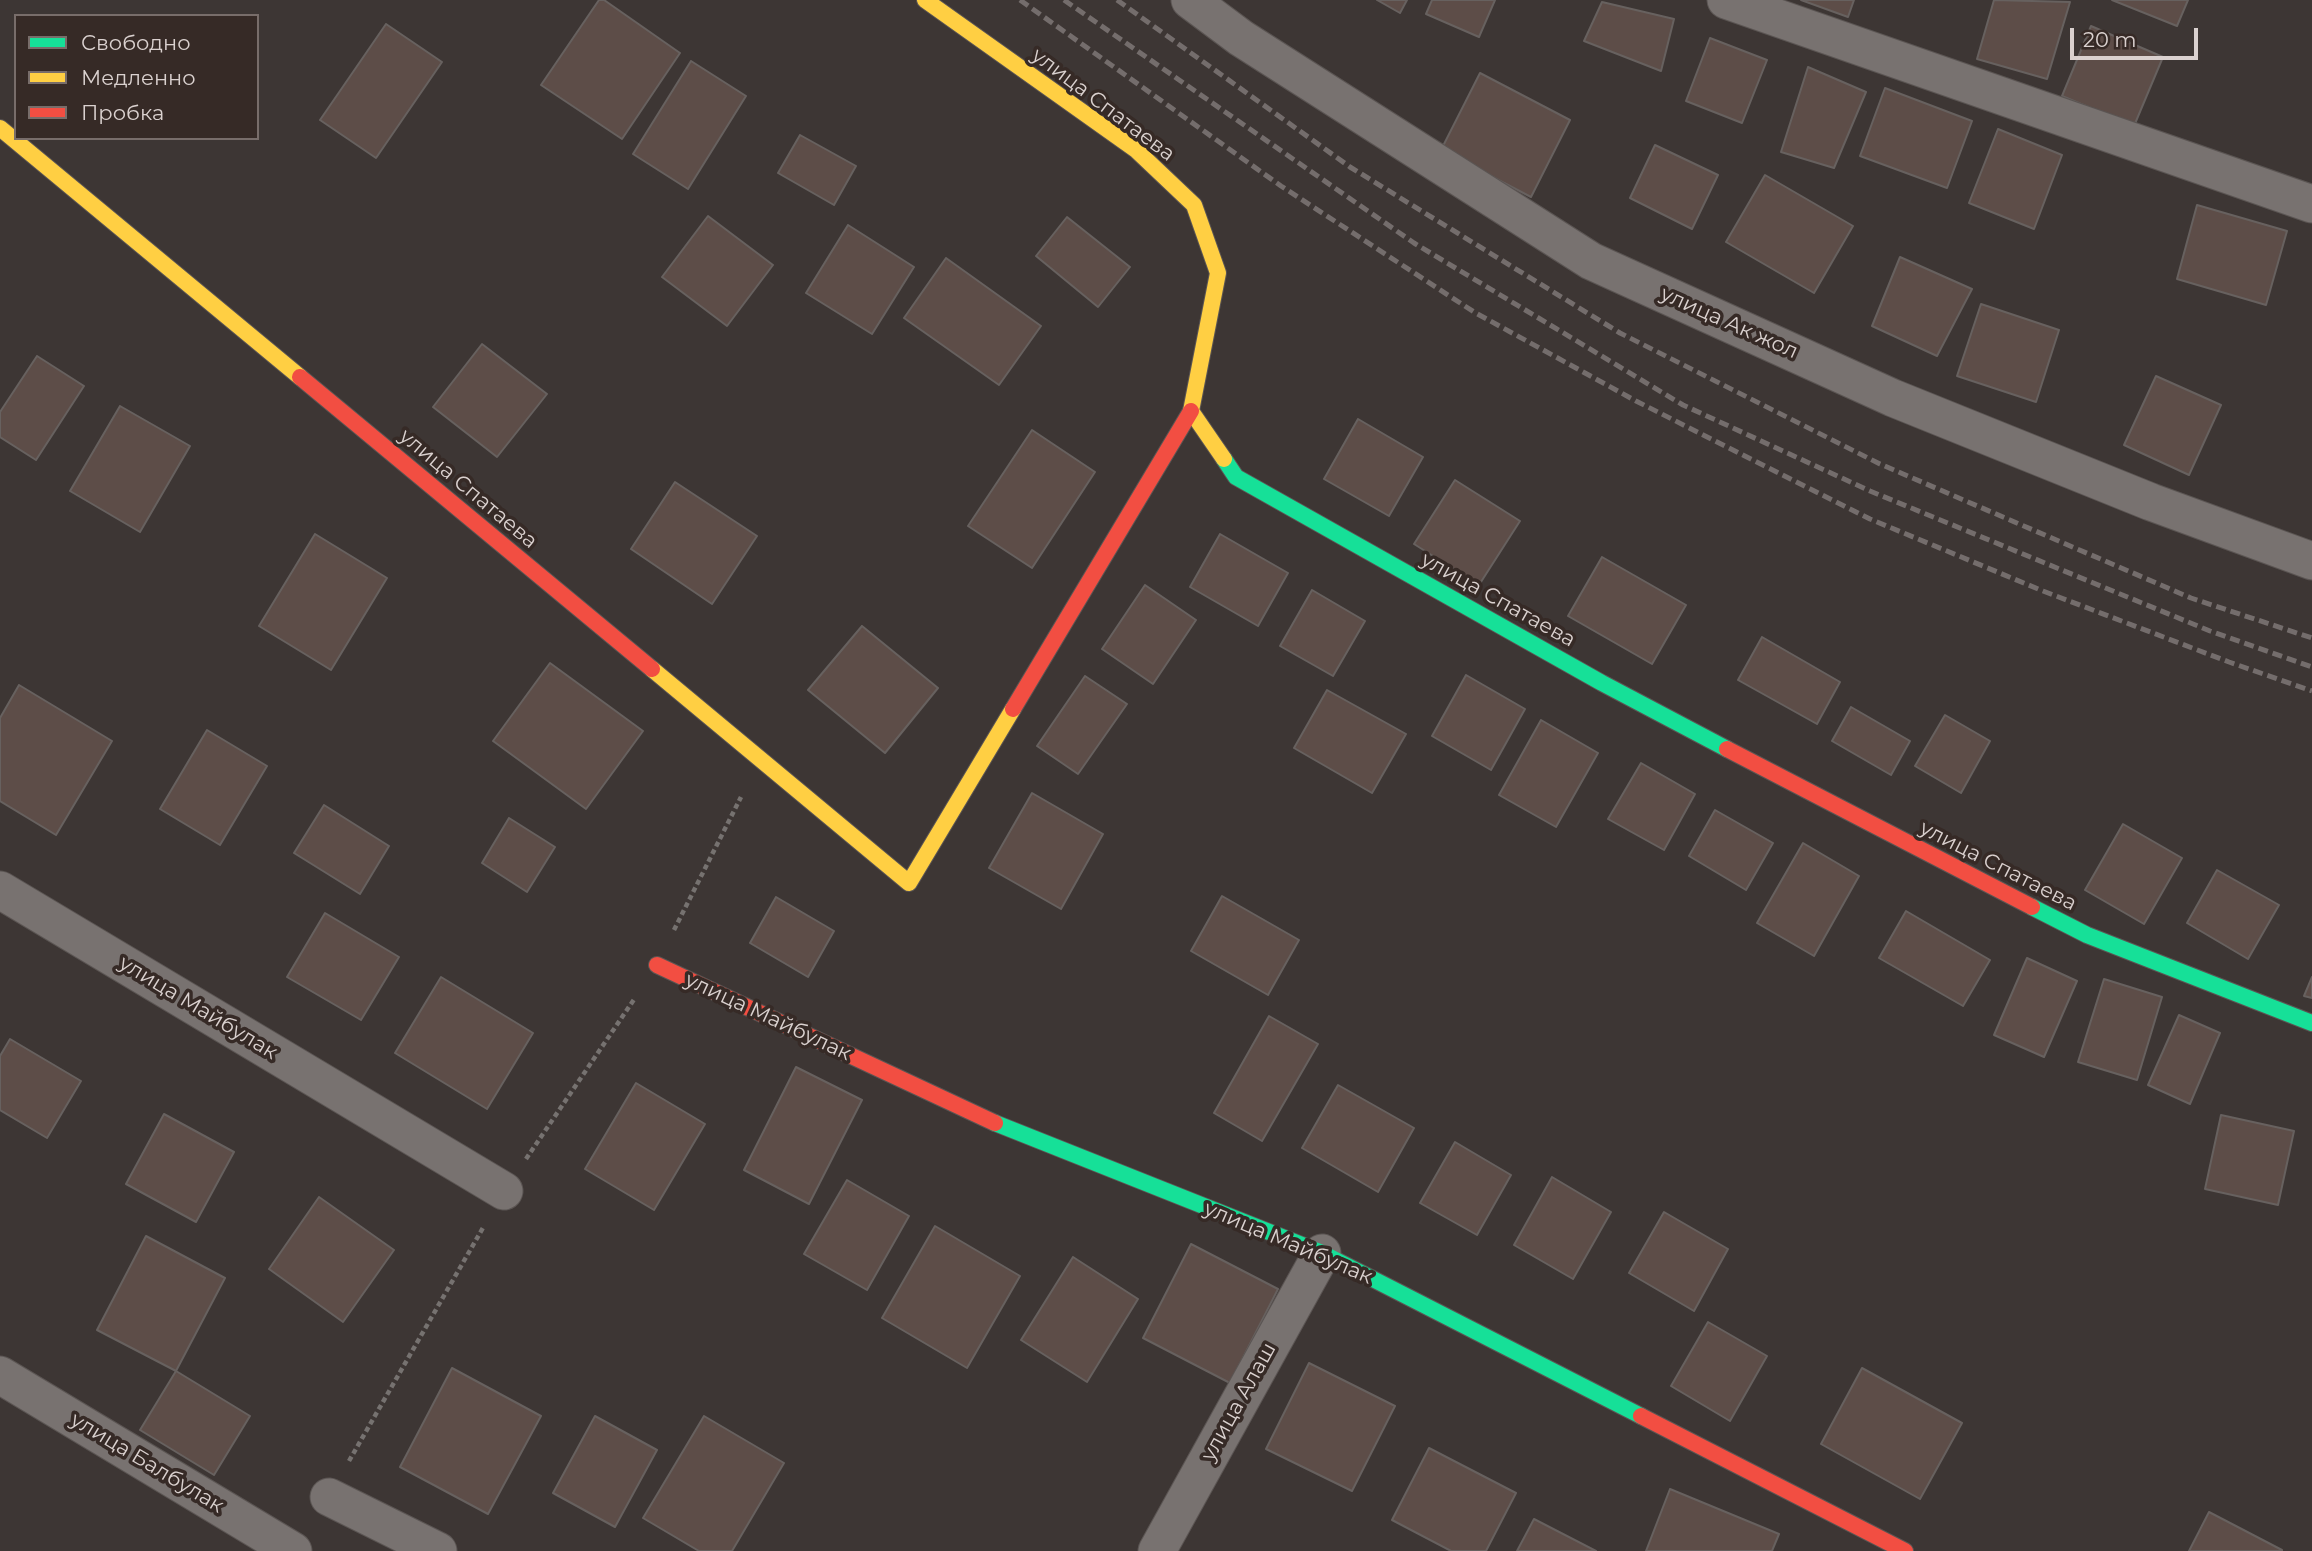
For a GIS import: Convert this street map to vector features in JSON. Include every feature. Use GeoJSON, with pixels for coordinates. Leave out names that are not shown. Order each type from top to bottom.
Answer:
{"type":"FeatureCollection","features":[{"type":"Feature","properties":{"kind":"street","name":"улица Спатаева"},"geometry":{"type":"LineString","coordinates":[[14,140],[909,883],[1191,411],[1218,273],[1194,205],[1136,150],[925,0]]}},
{"type":"Feature","properties":{"kind":"street","name":"улица Ак жол"},"geometry":{"type":"LineString","coordinates":[[1190,0],[1241,38],[1591,261],[1893,398],[2151,502],[2312,561]]}},
{"type":"Feature","properties":{"kind":"street"},"geometry":{"type":"LineString","coordinates":[[1726,0],[2312,204]]}},
{"type":"Feature","properties":{"kind":"street","name":"улица Спатаева"},"geometry":{"type":"LineString","coordinates":[[0,128],[14,140]]}},
{"type":"Feature","properties":{"kind":"street","name":"улица Спатаева"},"geometry":{"type":"LineString","coordinates":[[1191,411],[1236,477],[1601,682],[2088,935],[2312,1023]]}},
{"type":"Feature","properties":{"kind":"street","name":"улица Майбулак"},"geometry":{"type":"LineString","coordinates":[[0,890],[503,1191]]}},
{"type":"Feature","properties":{"kind":"street","name":"улица Майбулак"},"geometry":{"type":"LineString","coordinates":[[657,965],[983,1118],[1322,1253],[1905,1551]]}},
{"type":"Feature","properties":{"kind":"street","name":"улица Алаш"},"geometry":{"type":"LineString","coordinates":[[1157,1551],[1322,1253]]}},
{"type":"Feature","properties":{"kind":"street","name":"улица Балбулак"},"geometry":{"type":"LineString","coordinates":[[0,1375],[293,1551]]}},
{"type":"Feature","properties":{"kind":"street"},"geometry":{"type":"LineString","coordinates":[[329,1497],[438,1551]]}},
{"type":"Feature","properties":{"kind":"building"},"geometry":{"type":"Polygon","coordinates":[[[599,0],[604,0],[680,53],[622,139],[541,85],[599,0]]]}},
{"type":"Feature","properties":{"kind":"building"},"geometry":{"type":"Polygon","coordinates":[[[1377,0],[1407,0],[1400,13],[1377,0]]]}},
{"type":"Feature","properties":{"kind":"building"},"geometry":{"type":"Polygon","coordinates":[[[1432,0],[1495,0],[1479,37],[1426,14],[1432,0]]]}},
{"type":"Feature","properties":{"kind":"building"},"geometry":{"type":"Polygon","coordinates":[[[1801,0],[1854,0],[1848,17],[1801,0]]]}},
{"type":"Feature","properties":{"kind":"building"},"geometry":{"type":"Polygon","coordinates":[[[1994,0],[2070,2],[2047,79],[1977,59],[1994,0]]]}},
{"type":"Feature","properties":{"kind":"building"},"geometry":{"type":"Polygon","coordinates":[[[2112,0],[2188,0],[2177,26],[2112,0]]]}},
{"type":"Feature","properties":{"kind":"building"},"geometry":{"type":"Polygon","coordinates":[[[1602,2],[1674,19],[1661,71],[1584,41],[1602,2]]]}},
{"type":"Feature","properties":{"kind":"building"},"geometry":{"type":"Polygon","coordinates":[[[386,24],[442,62],[376,158],[320,120],[386,24]]]}},
{"type":"Feature","properties":{"kind":"building"},"geometry":{"type":"Polygon","coordinates":[[[2091,26],[2163,57],[2134,126],[2062,96],[2091,26]]]}},
{"type":"Feature","properties":{"kind":"building"},"geometry":{"type":"Polygon","coordinates":[[[1710,38],[1767,60],[1742,123],[1686,101],[1710,38]]]}},
{"type":"Feature","properties":{"kind":"building"},"geometry":{"type":"Polygon","coordinates":[[[691,61],[746,96],[688,189],[633,154],[691,61]]]}},
{"type":"Feature","properties":{"kind":"building"},"geometry":{"type":"Polygon","coordinates":[[[1808,67],[1866,92],[1834,168],[1781,152],[1808,67]]]}},
{"type":"Feature","properties":{"kind":"building"},"geometry":{"type":"Polygon","coordinates":[[[1480,73],[1570,120],[1531,197],[1441,150],[1480,73]]]}},
{"type":"Feature","properties":{"kind":"building"},"geometry":{"type":"Polygon","coordinates":[[[1885,88],[1972,121],[1947,188],[1860,156],[1885,88]]]}},
{"type":"Feature","properties":{"kind":"building"},"geometry":{"type":"Polygon","coordinates":[[[1998,129],[2062,155],[2034,229],[1969,203],[1998,129]]]}},
{"type":"Feature","properties":{"kind":"building"},"geometry":{"type":"Polygon","coordinates":[[[800,135],[856,166],[834,205],[778,173],[800,135]]]}},
{"type":"Feature","properties":{"kind":"building"},"geometry":{"type":"Polygon","coordinates":[[[1655,145],[1718,175],[1692,229],[1630,198],[1655,145]]]}},
{"type":"Feature","properties":{"kind":"building"},"geometry":{"type":"Polygon","coordinates":[[[1765,175],[1853,226],[1814,293],[1726,242],[1765,175]]]}},
{"type":"Feature","properties":{"kind":"building"},"geometry":{"type":"Polygon","coordinates":[[[2197,205],[2287,231],[2266,305],[2177,279],[2197,205]]]}},
{"type":"Feature","properties":{"kind":"building"},"geometry":{"type":"Polygon","coordinates":[[[708,216],[773,265],[727,326],[662,277],[708,216]]]}},
{"type":"Feature","properties":{"kind":"building"},"geometry":{"type":"Polygon","coordinates":[[[1067,217],[1130,267],[1098,307],[1036,256],[1067,217]]]}},
{"type":"Feature","properties":{"kind":"building"},"geometry":{"type":"Polygon","coordinates":[[[848,225],[914,267],[872,334],[806,293],[848,225]]]}},
{"type":"Feature","properties":{"kind":"building"},"geometry":{"type":"Polygon","coordinates":[[[1900,257],[1972,289],[1937,356],[1872,326],[1900,257]]]}},
{"type":"Feature","properties":{"kind":"building"},"geometry":{"type":"Polygon","coordinates":[[[946,258],[1041,326],[999,385],[904,318],[946,258]]]}},
{"type":"Feature","properties":{"kind":"building"},"geometry":{"type":"Polygon","coordinates":[[[1981,304],[2059,330],[2036,402],[1957,376],[1981,304]]]}},
{"type":"Feature","properties":{"kind":"building"},"geometry":{"type":"Polygon","coordinates":[[[482,344],[547,394],[497,457],[433,407],[482,344]]]}},
{"type":"Feature","properties":{"kind":"building"},"geometry":{"type":"Polygon","coordinates":[[[37,356],[84,386],[36,460],[0,437],[0,412],[37,356]]]}},
{"type":"Feature","properties":{"kind":"building"},"geometry":{"type":"Polygon","coordinates":[[[2156,376],[2221,405],[2189,475],[2124,445],[2156,376]]]}},
{"type":"Feature","properties":{"kind":"building"},"geometry":{"type":"Polygon","coordinates":[[[120,406],[190,446],[140,532],[70,491],[120,406]]]}},
{"type":"Feature","properties":{"kind":"building"},"geometry":{"type":"Polygon","coordinates":[[[1358,419],[1423,457],[1389,516],[1324,479],[1358,419]]]}},
{"type":"Feature","properties":{"kind":"building"},"geometry":{"type":"Polygon","coordinates":[[[1032,430],[1095,472],[1032,568],[968,526],[1032,430]]]}},
{"type":"Feature","properties":{"kind":"building"},"geometry":{"type":"Polygon","coordinates":[[[1455,480],[1520,521],[1479,585],[1414,544],[1455,480]]]}},
{"type":"Feature","properties":{"kind":"building"},"geometry":{"type":"Polygon","coordinates":[[[675,482],[757,536],[712,604],[631,549],[675,482]]]}},
{"type":"Feature","properties":{"kind":"building"},"geometry":{"type":"Polygon","coordinates":[[[315,534],[387,578],[331,670],[259,626],[315,534]]]}},
{"type":"Feature","properties":{"kind":"building"},"geometry":{"type":"Polygon","coordinates":[[[1220,534],[1288,573],[1258,626],[1190,587],[1220,534]]]}},
{"type":"Feature","properties":{"kind":"building"},"geometry":{"type":"Polygon","coordinates":[[[1602,557],[1686,605],[1652,664],[1568,616],[1602,557]]]}},
{"type":"Feature","properties":{"kind":"building"},"geometry":{"type":"Polygon","coordinates":[[[1145,585],[1196,620],[1153,684],[1102,649],[1145,585]]]}},
{"type":"Feature","properties":{"kind":"building"},"geometry":{"type":"Polygon","coordinates":[[[1312,590],[1365,621],[1333,676],[1280,646],[1312,590]]]}},
{"type":"Feature","properties":{"kind":"building"},"geometry":{"type":"Polygon","coordinates":[[[862,626],[938,688],[885,753],[808,690],[862,626]]]}},
{"type":"Feature","properties":{"kind":"building"},"geometry":{"type":"Polygon","coordinates":[[[1762,637],[1840,682],[1817,724],[1738,680],[1762,637]]]}},
{"type":"Feature","properties":{"kind":"building"},"geometry":{"type":"Polygon","coordinates":[[[550,663],[643,731],[586,809],[493,741],[550,663]]]}},
{"type":"Feature","properties":{"kind":"building"},"geometry":{"type":"Polygon","coordinates":[[[1466,675],[1525,709],[1491,770],[1432,736],[1466,675]]]}},
{"type":"Feature","properties":{"kind":"building"},"geometry":{"type":"Polygon","coordinates":[[[1085,676],[1127,704],[1078,774],[1037,746],[1085,676]]]}},
{"type":"Feature","properties":{"kind":"building"},"geometry":{"type":"Polygon","coordinates":[[[19,685],[112,741],[56,835],[0,801],[0,718],[19,685]]]}},
{"type":"Feature","properties":{"kind":"building"},"geometry":{"type":"Polygon","coordinates":[[[1327,690],[1406,734],[1372,793],[1294,748],[1327,690]]]}},
{"type":"Feature","properties":{"kind":"building"},"geometry":{"type":"Polygon","coordinates":[[[1851,707],[1910,741],[1891,775],[1832,741],[1851,707]]]}},
{"type":"Feature","properties":{"kind":"building"},"geometry":{"type":"Polygon","coordinates":[[[1945,715],[1990,741],[1961,793],[1915,766],[1945,715]]]}},
{"type":"Feature","properties":{"kind":"building"},"geometry":{"type":"Polygon","coordinates":[[[1541,720],[1598,753],[1556,827],[1499,795],[1541,720]]]}},
{"type":"Feature","properties":{"kind":"building"},"geometry":{"type":"Polygon","coordinates":[[[207,730],[267,766],[220,845],[160,809],[207,730]]]}},
{"type":"Feature","properties":{"kind":"building"},"geometry":{"type":"Polygon","coordinates":[[[1641,763],[1695,794],[1664,850],[1608,819],[1641,763]]]}},
{"type":"Feature","properties":{"kind":"building"},"geometry":{"type":"Polygon","coordinates":[[[1032,793],[1103,834],[1061,909],[989,868],[1032,793]]]}},
{"type":"Feature","properties":{"kind":"building"},"geometry":{"type":"Polygon","coordinates":[[[324,805],[389,846],[360,894],[294,853],[324,805]]]}},
{"type":"Feature","properties":{"kind":"building"},"geometry":{"type":"Polygon","coordinates":[[[1715,810],[1773,843],[1746,890],[1689,856],[1715,810]]]}},
{"type":"Feature","properties":{"kind":"building"},"geometry":{"type":"Polygon","coordinates":[[[509,818],[555,847],[527,892],[482,863],[509,818]]]}},
{"type":"Feature","properties":{"kind":"building"},"geometry":{"type":"Polygon","coordinates":[[[2123,824],[2182,858],[2144,924],[2085,890],[2123,824]]]}},
{"type":"Feature","properties":{"kind":"building"},"geometry":{"type":"Polygon","coordinates":[[[1803,843],[1859,876],[1814,956],[1757,923],[1803,843]]]}},
{"type":"Feature","properties":{"kind":"building"},"geometry":{"type":"Polygon","coordinates":[[[2217,870],[2279,905],[2248,959],[2187,923],[2217,870]]]}},
{"type":"Feature","properties":{"kind":"building"},"geometry":{"type":"Polygon","coordinates":[[[1222,896],[1299,940],[1268,995],[1191,951],[1222,896]]]}},
{"type":"Feature","properties":{"kind":"building"},"geometry":{"type":"Polygon","coordinates":[[[776,897],[834,931],[808,977],[750,943],[776,897]]]}},
{"type":"Feature","properties":{"kind":"building"},"geometry":{"type":"Polygon","coordinates":[[[1906,911],[1990,960],[1963,1006],[1879,958],[1906,911]]]}},
{"type":"Feature","properties":{"kind":"building"},"geometry":{"type":"Polygon","coordinates":[[[325,913],[399,957],[361,1020],[287,977],[325,913]]]}},
{"type":"Feature","properties":{"kind":"building"},"geometry":{"type":"Polygon","coordinates":[[[2027,958],[2077,981],[2044,1057],[1994,1035],[2027,958]]]}},
{"type":"Feature","properties":{"kind":"building"},"geometry":{"type":"Polygon","coordinates":[[[441,977],[533,1033],[487,1109],[395,1053],[441,977]]]}},
{"type":"Feature","properties":{"kind":"building"},"geometry":{"type":"Polygon","coordinates":[[[2312,977],[2312,998],[2304,996],[2312,977]]]}},
{"type":"Feature","properties":{"kind":"building"},"geometry":{"type":"Polygon","coordinates":[[[2104,979],[2162,997],[2137,1080],[2078,1062],[2104,979]]]}},
{"type":"Feature","properties":{"kind":"building"},"geometry":{"type":"Polygon","coordinates":[[[2179,1015],[2220,1033],[2190,1104],[2148,1085],[2179,1015]]]}},
{"type":"Feature","properties":{"kind":"building"},"geometry":{"type":"Polygon","coordinates":[[[1269,1016],[1318,1044],[1262,1141],[1214,1113],[1269,1016]]]}},
{"type":"Feature","properties":{"kind":"building"},"geometry":{"type":"Polygon","coordinates":[[[10,1039],[81,1081],[47,1138],[0,1110],[0,1056],[10,1039]]]}},
{"type":"Feature","properties":{"kind":"building"},"geometry":{"type":"Polygon","coordinates":[[[796,1067],[862,1100],[809,1204],[744,1170],[796,1067]]]}},
{"type":"Feature","properties":{"kind":"building"},"geometry":{"type":"Polygon","coordinates":[[[636,1083],[705,1124],[654,1210],[585,1169],[636,1083]]]}},
{"type":"Feature","properties":{"kind":"building"},"geometry":{"type":"Polygon","coordinates":[[[1338,1085],[1414,1128],[1378,1192],[1302,1148],[1338,1085]]]}},
{"type":"Feature","properties":{"kind":"building"},"geometry":{"type":"Polygon","coordinates":[[[164,1114],[234,1152],[196,1222],[126,1184],[164,1114]]]}},
{"type":"Feature","properties":{"kind":"building"},"geometry":{"type":"Polygon","coordinates":[[[2221,1115],[2294,1131],[2278,1205],[2205,1189],[2221,1115]]]}},
{"type":"Feature","properties":{"kind":"building"},"geometry":{"type":"Polygon","coordinates":[[[1455,1142],[1511,1175],[1477,1235],[1420,1203],[1455,1142]]]}},
{"type":"Feature","properties":{"kind":"building"},"geometry":{"type":"Polygon","coordinates":[[[1552,1177],[1611,1212],[1573,1279],[1514,1245],[1552,1177]]]}},
{"type":"Feature","properties":{"kind":"building"},"geometry":{"type":"Polygon","coordinates":[[[847,1180],[909,1216],[867,1290],[804,1254],[847,1180]]]}},
{"type":"Feature","properties":{"kind":"building"},"geometry":{"type":"Polygon","coordinates":[[[319,1197],[394,1250],[343,1322],[269,1269],[319,1197]]]}},
{"type":"Feature","properties":{"kind":"building"},"geometry":{"type":"Polygon","coordinates":[[[1664,1212],[1728,1249],[1694,1311],[1629,1273],[1664,1212]]]}},
{"type":"Feature","properties":{"kind":"building"},"geometry":{"type":"Polygon","coordinates":[[[935,1226],[1020,1276],[967,1368],[882,1318],[935,1226]]]}},
{"type":"Feature","properties":{"kind":"building"},"geometry":{"type":"Polygon","coordinates":[[[146,1236],[225,1278],[176,1371],[97,1330],[146,1236]]]}},
{"type":"Feature","properties":{"kind":"building"},"geometry":{"type":"Polygon","coordinates":[[[1191,1244],[1278,1289],[1230,1383],[1143,1338],[1191,1244]]]}},
{"type":"Feature","properties":{"kind":"building"},"geometry":{"type":"Polygon","coordinates":[[[1073,1257],[1138,1299],[1087,1382],[1021,1340],[1073,1257]]]}},
{"type":"Feature","properties":{"kind":"building"},"geometry":{"type":"Polygon","coordinates":[[[1708,1322],[1767,1356],[1730,1421],[1671,1386],[1708,1322]]]}},
{"type":"Feature","properties":{"kind":"building"},"geometry":{"type":"Polygon","coordinates":[[[1309,1363],[1395,1406],[1352,1491],[1266,1449],[1309,1363]]]}},
{"type":"Feature","properties":{"kind":"building"},"geometry":{"type":"Polygon","coordinates":[[[452,1368],[541,1416],[488,1514],[400,1467],[452,1368]]]}},
{"type":"Feature","properties":{"kind":"building"},"geometry":{"type":"Polygon","coordinates":[[[1862,1368],[1962,1423],[1920,1499],[1821,1444],[1862,1368]]]}},
{"type":"Feature","properties":{"kind":"building"},"geometry":{"type":"Polygon","coordinates":[[[176,1371],[250,1416],[214,1475],[140,1430],[176,1371]]]}},
{"type":"Feature","properties":{"kind":"building"},"geometry":{"type":"Polygon","coordinates":[[[595,1416],[657,1450],[615,1527],[553,1493],[595,1416]]]}},
{"type":"Feature","properties":{"kind":"building"},"geometry":{"type":"Polygon","coordinates":[[[704,1416],[784,1463],[732,1551],[699,1551],[643,1518],[704,1416]]]}},
{"type":"Feature","properties":{"kind":"building"},"geometry":{"type":"Polygon","coordinates":[[[1429,1448],[1516,1493],[1486,1551],[1451,1551],[1392,1520],[1429,1448]]]}},
{"type":"Feature","properties":{"kind":"building"},"geometry":{"type":"Polygon","coordinates":[[[1670,1489],[1779,1534],[1772,1551],[1646,1551],[1670,1489]]]}},
{"type":"Feature","properties":{"kind":"building"},"geometry":{"type":"Polygon","coordinates":[[[2209,1512],[2282,1550],[2282,1551],[2189,1551],[2209,1512]]]}},
{"type":"Feature","properties":{"kind":"building"},"geometry":{"type":"Polygon","coordinates":[[[1534,1519],[1596,1551],[1517,1551],[1534,1519]]]}},
{"type":"Feature","properties":{"kind":"railway"},"geometry":{"type":"LineString","coordinates":[[1020,0],[1281,186],[1474,312],[1636,401],[1870,519],[2043,591],[2312,691]]}},
{"type":"Feature","properties":{"kind":"railway"},"geometry":{"type":"LineString","coordinates":[[1064,0],[1414,243],[1683,405],[1870,491],[2210,631],[2312,667]]}},
{"type":"Feature","properties":{"kind":"railway"},"geometry":{"type":"LineString","coordinates":[[1117,0],[1350,167],[1620,333],[1880,464],[2191,598],[2312,638]]}},
{"type":"Feature","properties":{"kind":"traffic: fast"},"geometry":{"type":"LineString","coordinates":[[1224,459],[1236,477],[1602,683],[1727,749]]}},
{"type":"Feature","properties":{"kind":"traffic: fast"},"geometry":{"type":"LineString","coordinates":[[2032,907],[2087,935],[2312,1023]]}},
{"type":"Feature","properties":{"kind":"traffic: fast"},"geometry":{"type":"LineString","coordinates":[[995,1123],[1322,1253],[1641,1416]]}},
{"type":"Feature","properties":{"kind":"traffic: slow"},"geometry":{"type":"LineString","coordinates":[[925,0],[1136,150],[1194,205],[1218,273],[1191,411],[1224,459]]}},
{"type":"Feature","properties":{"kind":"traffic: slow"},"geometry":{"type":"LineString","coordinates":[[0,128],[14,140]]}},
{"type":"Feature","properties":{"kind":"traffic: slow"},"geometry":{"type":"LineString","coordinates":[[14,140],[300,377]]}},
{"type":"Feature","properties":{"kind":"traffic: slow"},"geometry":{"type":"LineString","coordinates":[[652,669],[909,883],[1013,709]]}},
{"type":"Feature","properties":{"kind":"traffic: jam"},"geometry":{"type":"LineString","coordinates":[[300,377],[652,669]]}},
{"type":"Feature","properties":{"kind":"traffic: jam"},"geometry":{"type":"LineString","coordinates":[[1013,709],[1191,411]]}},
{"type":"Feature","properties":{"kind":"traffic: jam"},"geometry":{"type":"LineString","coordinates":[[1727,749],[2032,907]]}},
{"type":"Feature","properties":{"kind":"traffic: jam"},"geometry":{"type":"LineString","coordinates":[[657,965],[995,1123]]}},
{"type":"Feature","properties":{"kind":"traffic: jam"},"geometry":{"type":"LineString","coordinates":[[1641,1416],[1905,1551]]}}]}
